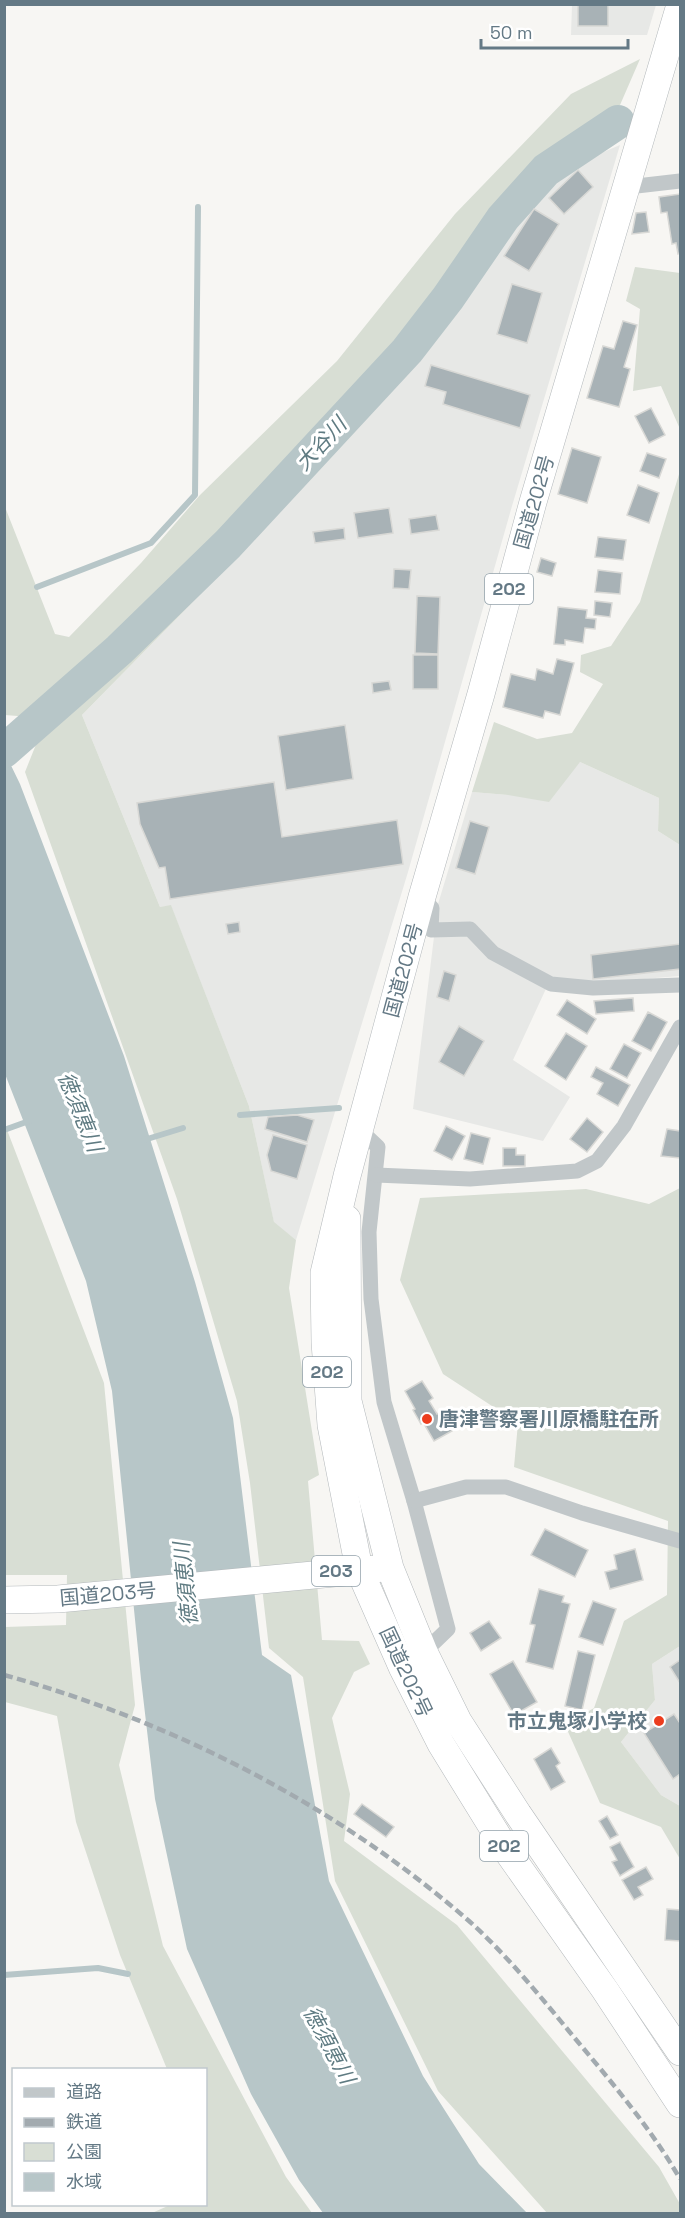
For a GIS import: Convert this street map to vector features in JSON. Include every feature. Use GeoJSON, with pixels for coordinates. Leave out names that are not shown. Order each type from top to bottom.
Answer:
{"type":"FeatureCollection","features":[{"type":"Feature","properties":{"kind":"highway","name":"国道202号"},"geometry":{"type":"LineString","coordinates":[[681,5],[675,43],[628,186],[533,502],[422,897],[347,1176],[324,1273],[325,1342],[332,1425],[359,1569],[403,1669],[441,1744],[507,1851],[606,1990],[681,2104]]}},
{"type":"Feature","properties":{"kind":"highway","name":"国道202号"},"geometry":{"type":"LineString","coordinates":[[347,1176],[348,1401],[390,1568],[424,1652],[458,1721],[518,1814],[681,2052]]}},
{"type":"Feature","properties":{"kind":"highway","name":"国道203号"},"geometry":{"type":"LineString","coordinates":[[4,1600],[58,1599],[359,1569],[390,1568]]}},
{"type":"Feature","properties":{"kind":"street"},"geometry":{"type":"LineString","coordinates":[[628,186],[681,181]]}},
{"type":"Feature","properties":{"kind":"street"},"geometry":{"type":"LineString","coordinates":[[422,897],[432,908],[431,930],[470,929],[493,953],[551,984],[593,988],[681,985]]}},
{"type":"Feature","properties":{"kind":"street"},"geometry":{"type":"LineString","coordinates":[[376,1175],[470,1179],[577,1171],[597,1161],[624,1126],[681,1027]]}},
{"type":"Feature","properties":{"kind":"street"},"geometry":{"type":"LineString","coordinates":[[360,1130],[378,1147],[369,1232],[370,1299],[384,1402],[414,1501],[448,1629],[403,1669]]}},
{"type":"Feature","properties":{"kind":"street"},"geometry":{"type":"LineString","coordinates":[[414,1501],[466,1487],[506,1487],[582,1513],[681,1540]]}},
{"type":"Feature","properties":{"kind":"shaded area"},"geometry":{"type":"Polygon","coordinates":[[[572,5],[656,5],[647,35],[571,35],[572,5]]]}},
{"type":"Feature","properties":{"kind":"shaded area"},"geometry":{"type":"Polygon","coordinates":[[[620,145],[512,506],[408,872],[296,1240],[274,1223],[249,1106],[171,906],[160,907],[82,715],[238,556],[426,351],[539,196],[573,165],[620,145]]]}},
{"type":"Feature","properties":{"kind":"shaded area"},"geometry":{"type":"Polygon","coordinates":[[[580,762],[659,798],[658,831],[680,845],[680,976],[594,983],[551,978],[513,1060],[570,1097],[543,1141],[413,1109],[438,904],[472,792],[508,795],[580,762]]]}},
{"type":"Feature","properties":{"kind":"shaded area","name":"市立鬼塚小学校"},"geometry":{"type":"Polygon","coordinates":[[[680,1646],[680,1806],[661,1795],[621,1742],[655,1700],[652,1664],[680,1646]]]}},
{"type":"Feature","properties":{"kind":"green space"},"geometry":{"type":"Polygon","coordinates":[[[640,59],[620,105],[536,161],[401,342],[220,539],[30,717],[5,715],[5,507],[55,634],[69,637],[141,563],[200,495],[337,361],[455,214],[571,94],[640,59]]]}},
{"type":"Feature","properties":{"kind":"green space"},"geometry":{"type":"Polygon","coordinates":[[[635,267],[680,273],[680,429],[661,386],[633,391],[640,309],[626,301],[635,267]]]}},
{"type":"Feature","properties":{"kind":"green space"},"geometry":{"type":"Polygon","coordinates":[[[680,471],[680,845],[658,831],[659,798],[580,762],[549,802],[472,792],[494,722],[537,739],[572,733],[603,684],[580,672],[581,655],[611,646],[640,602],[680,471]]]}},
{"type":"Feature","properties":{"kind":"green space"},"geometry":{"type":"Polygon","coordinates":[[[238,556],[82,715],[160,907],[171,905],[249,1106],[274,1222],[296,1240],[289,1288],[319,1475],[308,1481],[322,1640],[359,1641],[370,1664],[354,1672],[332,1718],[350,1794],[344,1841],[457,1925],[659,2167],[680,2204],[680,2213],[547,2213],[438,2091],[335,1881],[303,1677],[269,1648],[250,1483],[237,1401],[177,1199],[25,772],[37,742],[238,556]]]}},
{"type":"Feature","properties":{"kind":"green space"},"geometry":{"type":"Polygon","coordinates":[[[4,1122],[104,1383],[135,1705],[119,1765],[163,1946],[286,2177],[312,2213],[152,2213],[168,2206],[207,2206],[207,2068],[167,2068],[120,1955],[76,1822],[57,1716],[5,1702],[5,1627],[66,1625],[67,1575],[5,1575],[4,1122]]]}},
{"type":"Feature","properties":{"kind":"green space"},"geometry":{"type":"Polygon","coordinates":[[[680,1188],[680,1646],[652,1664],[655,1700],[621,1742],[661,1795],[680,1806],[680,1859],[661,1827],[600,1803],[565,1725],[594,1708],[624,1621],[667,1595],[668,1521],[514,1467],[518,1423],[443,1374],[400,1280],[420,1198],[586,1189],[649,1204],[680,1188]]]}},
{"type":"Feature","properties":{"kind":"water","name":"徳須恵川"},"geometry":{"type":"Polygon","coordinates":[[[4,751],[20,784],[124,1056],[195,1282],[233,1418],[262,1655],[291,1675],[329,1881],[423,2076],[479,2164],[527,2213],[323,2213],[299,2180],[251,2094],[187,1949],[155,1799],[112,1391],[86,1281],[5,1074],[4,751]]]}},
{"type":"Feature","properties":{"kind":"building"},"geometry":{"type":"Polygon","coordinates":[[[578,4],[608,4],[608,26],[578,26],[578,4]]]}},
{"type":"Feature","properties":{"kind":"building"},"geometry":{"type":"Polygon","coordinates":[[[578,170],[593,187],[564,214],[549,198],[578,170]]]}},
{"type":"Feature","properties":{"kind":"building"},"geometry":{"type":"Polygon","coordinates":[[[680,194],[680,253],[678,254],[676,243],[672,244],[667,212],[661,213],[659,197],[680,194]]]}},
{"type":"Feature","properties":{"kind":"building"},"geometry":{"type":"Polygon","coordinates":[[[534,209],[559,224],[529,271],[504,256],[534,209]]]}},
{"type":"Feature","properties":{"kind":"building"},"geometry":{"type":"Polygon","coordinates":[[[646,212],[649,232],[632,234],[636,213],[646,212]]]}},
{"type":"Feature","properties":{"kind":"building"},"geometry":{"type":"Polygon","coordinates":[[[512,284],[542,293],[527,343],[497,334],[512,284]]]}},
{"type":"Feature","properties":{"kind":"building"},"geometry":{"type":"Polygon","coordinates":[[[623,321],[637,325],[624,367],[630,369],[619,407],[587,398],[603,346],[614,349],[623,321]]]}},
{"type":"Feature","properties":{"kind":"building"},"geometry":{"type":"Polygon","coordinates":[[[431,365],[530,395],[520,428],[443,404],[446,392],[425,386],[431,365]]]}},
{"type":"Feature","properties":{"kind":"building"},"geometry":{"type":"Polygon","coordinates":[[[651,408],[665,435],[649,443],[635,416],[651,408]]]}},
{"type":"Feature","properties":{"kind":"building"},"geometry":{"type":"Polygon","coordinates":[[[572,448],[601,457],[587,503],[558,494],[572,448]]]}},
{"type":"Feature","properties":{"kind":"building"},"geometry":{"type":"Polygon","coordinates":[[[647,453],[666,459],[659,478],[640,471],[647,453]]]}},
{"type":"Feature","properties":{"kind":"building"},"geometry":{"type":"Polygon","coordinates":[[[638,485],[659,493],[649,523],[627,515],[638,485]]]}},
{"type":"Feature","properties":{"kind":"building"},"geometry":{"type":"Polygon","coordinates":[[[389,508],[393,533],[358,538],[354,513],[389,508]]]}},
{"type":"Feature","properties":{"kind":"building"},"geometry":{"type":"Polygon","coordinates":[[[436,515],[439,530],[411,534],[409,519],[436,515]]]}},
{"type":"Feature","properties":{"kind":"building"},"geometry":{"type":"Polygon","coordinates":[[[344,528],[345,539],[315,543],[313,532],[344,528]]]}},
{"type":"Feature","properties":{"kind":"building"},"geometry":{"type":"Polygon","coordinates":[[[598,537],[626,540],[623,560],[595,557],[598,537]]]}},
{"type":"Feature","properties":{"kind":"building"},"geometry":{"type":"Polygon","coordinates":[[[541,558],[556,563],[552,576],[537,572],[541,558]]]}},
{"type":"Feature","properties":{"kind":"building"},"geometry":{"type":"Polygon","coordinates":[[[394,569],[411,570],[409,589],[393,588],[394,569]]]}},
{"type":"Feature","properties":{"kind":"building"},"geometry":{"type":"Polygon","coordinates":[[[598,570],[622,573],[620,594],[595,592],[598,570]]]}},
{"type":"Feature","properties":{"kind":"building"},"geometry":{"type":"Polygon","coordinates":[[[417,596],[440,597],[438,654],[415,653],[417,596]]]}},
{"type":"Feature","properties":{"kind":"building"},"geometry":{"type":"Polygon","coordinates":[[[595,601],[612,603],[610,617],[594,615],[595,601]]]}},
{"type":"Feature","properties":{"kind":"building"},"geometry":{"type":"Polygon","coordinates":[[[558,607],[587,610],[586,618],[596,619],[595,629],[585,628],[583,643],[565,640],[565,645],[554,644],[558,607]]]}},
{"type":"Feature","properties":{"kind":"building"},"geometry":{"type":"Polygon","coordinates":[[[413,655],[438,655],[438,689],[413,689],[413,655]]]}},
{"type":"Feature","properties":{"kind":"building"},"geometry":{"type":"Polygon","coordinates":[[[557,659],[574,663],[560,715],[545,711],[543,718],[503,707],[511,674],[535,680],[537,669],[553,674],[557,659]]]}},
{"type":"Feature","properties":{"kind":"building"},"geometry":{"type":"Polygon","coordinates":[[[389,681],[391,690],[373,693],[372,683],[389,681]]]}},
{"type":"Feature","properties":{"kind":"building"},"geometry":{"type":"Polygon","coordinates":[[[345,725],[353,779],[286,790],[278,736],[345,725]]]}},
{"type":"Feature","properties":{"kind":"building"},"geometry":{"type":"Polygon","coordinates":[[[274,782],[282,837],[397,820],[403,864],[170,899],[165,867],[159,868],[140,824],[137,803],[274,782]]]}},
{"type":"Feature","properties":{"kind":"building"},"geometry":{"type":"Polygon","coordinates":[[[470,821],[489,827],[475,874],[456,868],[470,821]]]}},
{"type":"Feature","properties":{"kind":"building"},"geometry":{"type":"Polygon","coordinates":[[[239,922],[240,932],[228,934],[226,924],[239,922]]]}},
{"type":"Feature","properties":{"kind":"building"},"geometry":{"type":"Polygon","coordinates":[[[680,944],[680,969],[593,979],[591,955],[680,944]]]}},
{"type":"Feature","properties":{"kind":"building"},"geometry":{"type":"Polygon","coordinates":[[[444,971],[456,975],[449,1001],[437,997],[444,971]]]}},
{"type":"Feature","properties":{"kind":"building"},"geometry":{"type":"Polygon","coordinates":[[[633,998],[634,1011],[596,1014],[594,1001],[633,998]]]}},
{"type":"Feature","properties":{"kind":"building"},"geometry":{"type":"Polygon","coordinates":[[[567,1000],[596,1019],[587,1034],[557,1015],[567,1000]]]}},
{"type":"Feature","properties":{"kind":"building"},"geometry":{"type":"Polygon","coordinates":[[[648,1012],[667,1022],[651,1051],[632,1041],[648,1012]]]}},
{"type":"Feature","properties":{"kind":"building"},"geometry":{"type":"Polygon","coordinates":[[[459,1026],[484,1041],[464,1076],[439,1062],[459,1026]]]}},
{"type":"Feature","properties":{"kind":"building"},"geometry":{"type":"Polygon","coordinates":[[[566,1033],[587,1046],[566,1080],[545,1066],[566,1033]]]}},
{"type":"Feature","properties":{"kind":"building"},"geometry":{"type":"Polygon","coordinates":[[[624,1044],[641,1053],[627,1078],[610,1069],[624,1044]]]}},
{"type":"Feature","properties":{"kind":"building"},"geometry":{"type":"Polygon","coordinates":[[[596,1067],[630,1085],[618,1106],[597,1094],[603,1083],[591,1077],[596,1067]]]}},
{"type":"Feature","properties":{"kind":"building"},"geometry":{"type":"Polygon","coordinates":[[[297,1115],[314,1120],[307,1142],[265,1129],[268,1117],[297,1115]]]}},
{"type":"Feature","properties":{"kind":"building"},"geometry":{"type":"Polygon","coordinates":[[[587,1118],[603,1132],[587,1152],[570,1139],[587,1118]]]}},
{"type":"Feature","properties":{"kind":"building"},"geometry":{"type":"Polygon","coordinates":[[[446,1126],[465,1136],[452,1160],[434,1151],[446,1126]]]}},
{"type":"Feature","properties":{"kind":"building"},"geometry":{"type":"Polygon","coordinates":[[[667,1129],[680,1131],[680,1158],[661,1156],[667,1129]]]}},
{"type":"Feature","properties":{"kind":"building"},"geometry":{"type":"Polygon","coordinates":[[[471,1133],[490,1138],[483,1164],[464,1159],[471,1133]]]}},
{"type":"Feature","properties":{"kind":"building"},"geometry":{"type":"Polygon","coordinates":[[[273,1135],[307,1145],[297,1179],[271,1171],[267,1155],[273,1135]]]}},
{"type":"Feature","properties":{"kind":"building"},"geometry":{"type":"Polygon","coordinates":[[[503,1148],[516,1148],[516,1155],[525,1155],[525,1166],[503,1166],[503,1148]]]}},
{"type":"Feature","properties":{"kind":"building"},"geometry":{"type":"Polygon","coordinates":[[[422,1381],[433,1398],[429,1401],[437,1414],[441,1412],[452,1431],[434,1441],[423,1422],[421,1424],[405,1391],[422,1381]]]}},
{"type":"Feature","properties":{"kind":"building"},"geometry":{"type":"Polygon","coordinates":[[[545,1529],[588,1550],[575,1577],[531,1555],[545,1529]]]}},
{"type":"Feature","properties":{"kind":"building"},"geometry":{"type":"Polygon","coordinates":[[[635,1549],[643,1580],[610,1589],[605,1572],[617,1569],[614,1555],[635,1549]]]}},
{"type":"Feature","properties":{"kind":"building"},"geometry":{"type":"Polygon","coordinates":[[[539,1589],[564,1596],[562,1602],[570,1604],[553,1669],[526,1662],[535,1625],[530,1624],[539,1589]]]}},
{"type":"Feature","properties":{"kind":"building"},"geometry":{"type":"Polygon","coordinates":[[[593,1601],[616,1609],[603,1645],[579,1637],[593,1601]]]}},
{"type":"Feature","properties":{"kind":"building"},"geometry":{"type":"Polygon","coordinates":[[[489,1621],[501,1638],[481,1651],[470,1633],[489,1621]]]}},
{"type":"Feature","properties":{"kind":"building"},"geometry":{"type":"Polygon","coordinates":[[[578,1651],[595,1655],[582,1710],[565,1706],[578,1651]]]}},
{"type":"Feature","properties":{"kind":"building"},"geometry":{"type":"Polygon","coordinates":[[[680,1660],[680,1683],[670,1667],[680,1660]]]}},
{"type":"Feature","properties":{"kind":"building"},"geometry":{"type":"Polygon","coordinates":[[[513,1661],[537,1702],[514,1715],[490,1674],[513,1661]]]}},
{"type":"Feature","properties":{"kind":"building"},"geometry":{"type":"Polygon","coordinates":[[[674,1714],[680,1723],[680,1774],[673,1779],[644,1733],[674,1714]]]}},
{"type":"Feature","properties":{"kind":"building"},"geometry":{"type":"Polygon","coordinates":[[[551,1748],[560,1763],[556,1766],[565,1782],[551,1790],[534,1759],[551,1748]]]}},
{"type":"Feature","properties":{"kind":"building"},"geometry":{"type":"Polygon","coordinates":[[[362,1804],[394,1827],[386,1837],[354,1814],[362,1804]]]}},
{"type":"Feature","properties":{"kind":"building"},"geometry":{"type":"Polygon","coordinates":[[[607,1816],[618,1835],[610,1839],[599,1821],[607,1816]]]}},
{"type":"Feature","properties":{"kind":"building"},"geometry":{"type":"Polygon","coordinates":[[[620,1842],[634,1867],[620,1876],[612,1862],[617,1860],[610,1847],[620,1842]]]}},
{"type":"Feature","properties":{"kind":"building"},"geometry":{"type":"Polygon","coordinates":[[[646,1867],[653,1879],[638,1887],[643,1895],[634,1900],[622,1880],[646,1867]]]}},
{"type":"Feature","properties":{"kind":"building"},"geometry":{"type":"Polygon","coordinates":[[[667,1909],[680,1910],[680,1941],[665,1940],[667,1909]]]}},
{"type":"Feature","properties":{"kind":"waterway","name":"大谷川"},"geometry":{"type":"LineString","coordinates":[[4,751],[119,650],[228,544],[407,351],[448,298],[503,218],[546,170],[618,122]]}},
{"type":"Feature","properties":{"kind":"waterway"},"geometry":{"type":"LineString","coordinates":[[37,587],[151,543],[195,495],[198,207]]}},
{"type":"Feature","properties":{"kind":"waterway"},"geometry":{"type":"LineString","coordinates":[[240,1115],[339,1108]]}},
{"type":"Feature","properties":{"kind":"waterway"},"geometry":{"type":"LineString","coordinates":[[4,1130],[29,1121]]}},
{"type":"Feature","properties":{"kind":"waterway"},"geometry":{"type":"LineString","coordinates":[[144,1140],[183,1128]]}},
{"type":"Feature","properties":{"kind":"waterway"},"geometry":{"type":"LineString","coordinates":[[4,1975],[98,1968],[128,1974]]}},
{"type":"Feature","properties":{"kind":"railway"},"geometry":{"type":"LineString","coordinates":[[4,1675],[67,1694],[130,1717],[250,1772],[364,1840],[418,1879],[469,1921],[525,1979],[632,2108],[680,2179]]}},
{"type":"Feature","properties":{"kind":"place","name":"唐津警察署川原橋駐在所"},"geometry":{"type":"Point","coordinates":[427,1419]}},
{"type":"Feature","properties":{"kind":"place","name":"市立鬼塚小学校"},"geometry":{"type":"Point","coordinates":[659,1721]}}]}
